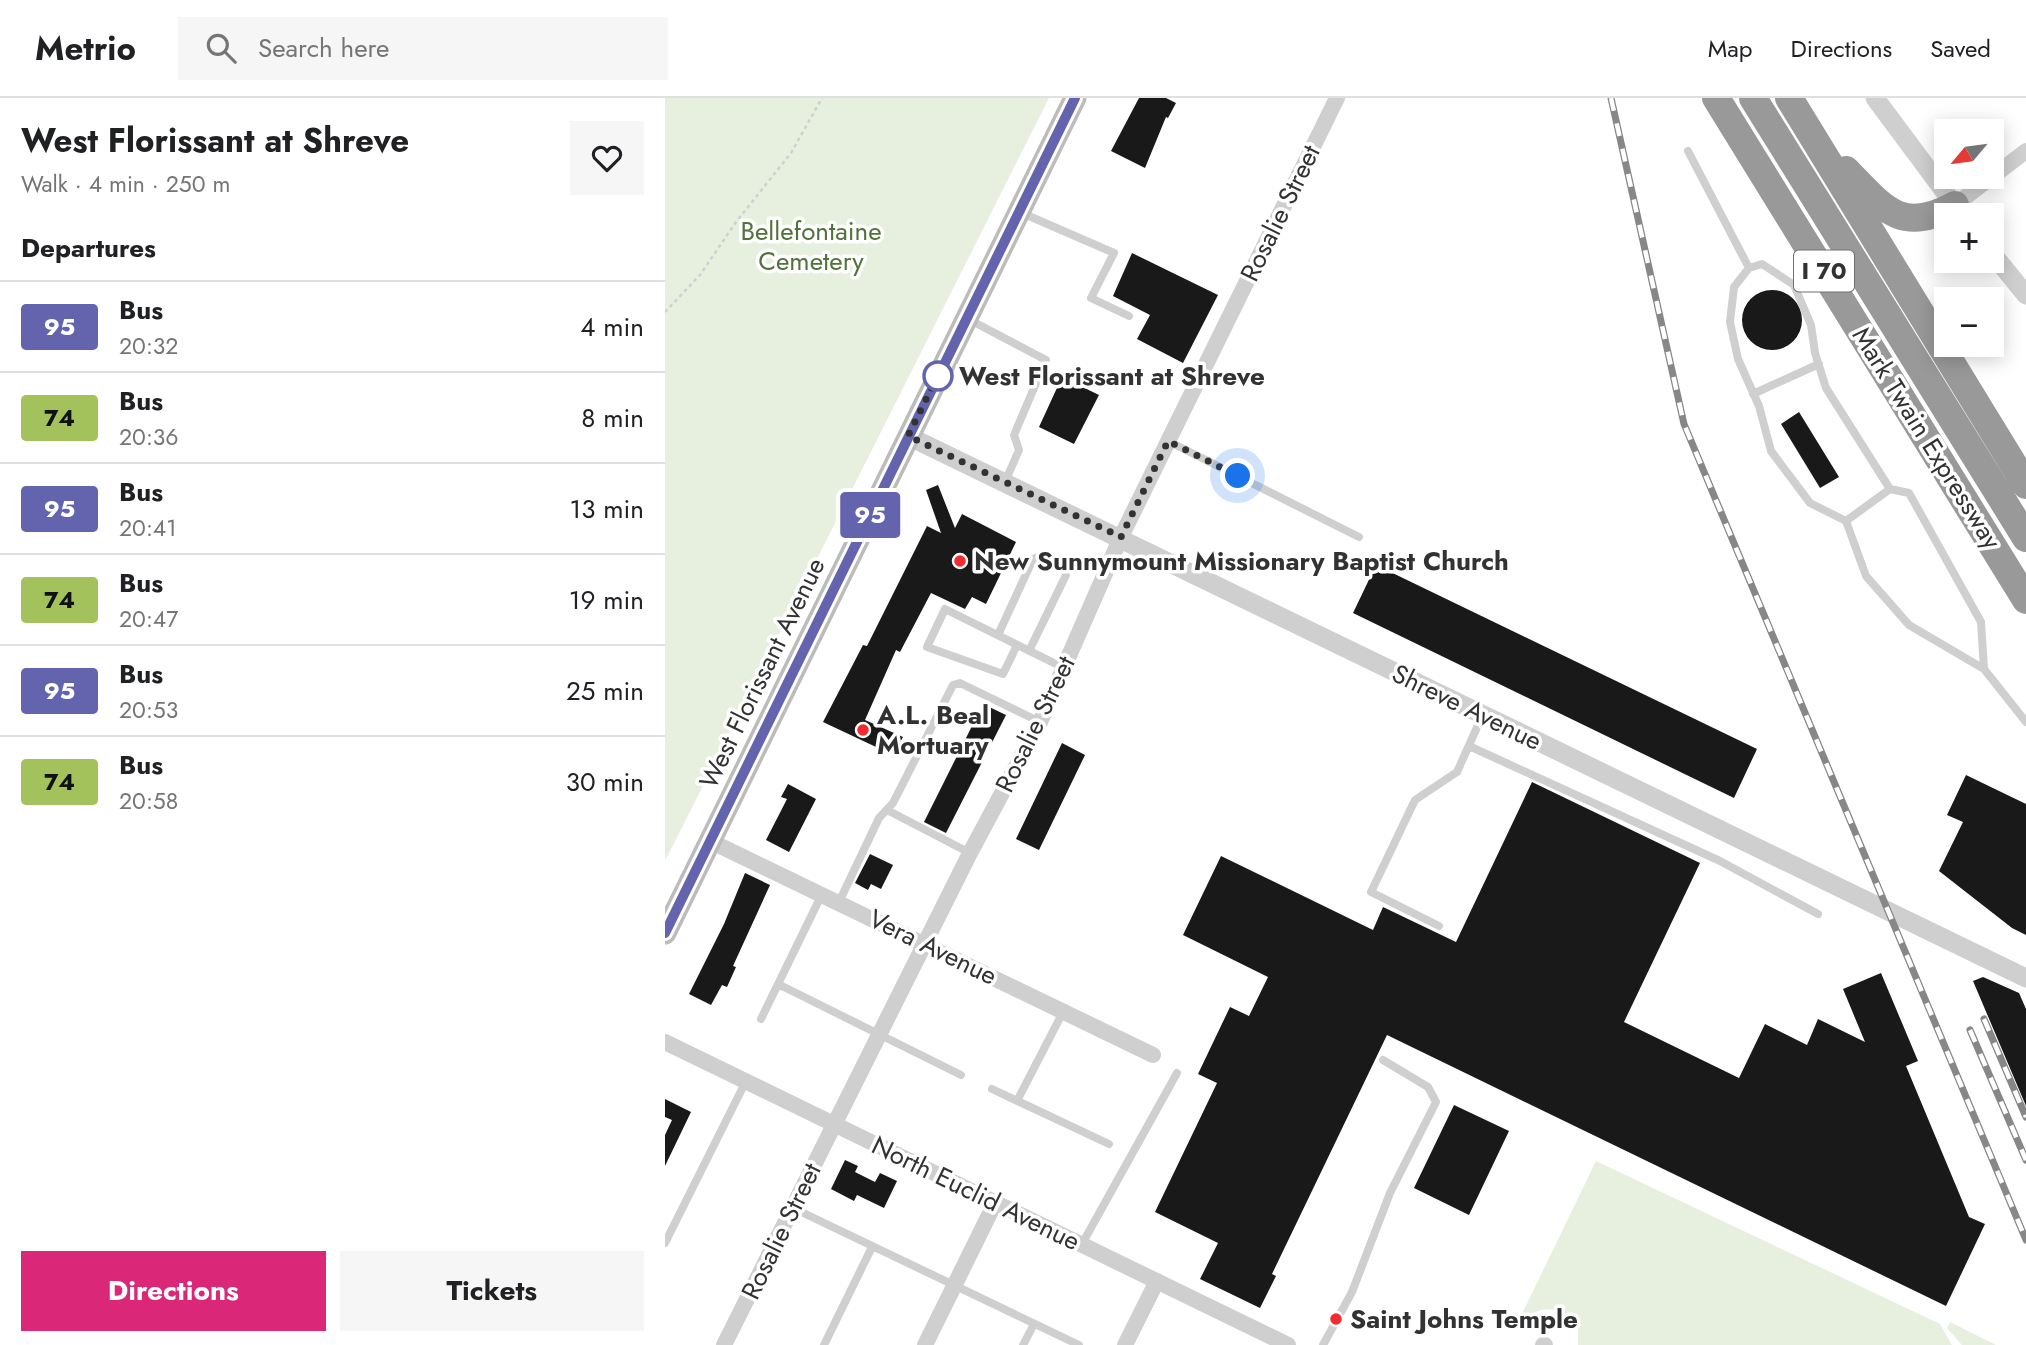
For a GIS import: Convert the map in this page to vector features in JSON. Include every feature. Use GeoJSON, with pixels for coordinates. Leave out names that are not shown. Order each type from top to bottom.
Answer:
{"type":"FeatureCollection","features":[{"type":"Feature","properties":{"kind":"highway","name":"Mark Twain Expressway"},"geometry":{"type":"LineString","coordinates":[[1717,98],[2026,600]]}},
{"type":"Feature","properties":{"kind":"highway"},"geometry":{"type":"LineString","coordinates":[[1753,98],[2026,538]]}},
{"type":"Feature","properties":{"kind":"highway","name":"I 70"},"geometry":{"type":"LineString","coordinates":[[1789,98],[2026,485]]}},
{"type":"Feature","properties":{"kind":"highway"},"geometry":{"type":"LineString","coordinates":[[1812,135],[1892,214],[1917,220],[1934,215]]}},
{"type":"Feature","properties":{"kind":"main road","name":"West Florissant Avenue"},"geometry":{"type":"LineString","coordinates":[[665,933],[1075,98]]}},
{"type":"Feature","properties":{"kind":"street","name":"Rosalie Street"},"geometry":{"type":"LineString","coordinates":[[725,1345],[970,853],[1040,722],[1121,537],[1337,98]]}},
{"type":"Feature","properties":{"kind":"street"},"geometry":{"type":"LineString","coordinates":[[1875,98],[1954,203]]}},
{"type":"Feature","properties":{"kind":"street"},"geometry":{"type":"LineString","coordinates":[[1967,203],[2026,151]]}},
{"type":"Feature","properties":{"kind":"street"},"geometry":{"type":"LineString","coordinates":[[2004,268],[2026,295]]}},
{"type":"Feature","properties":{"kind":"street","name":"Shreve Avenue"},"geometry":{"type":"LineString","coordinates":[[908,436],[2026,978]]}},
{"type":"Feature","properties":{"kind":"street","name":"Vera Avenue"},"geometry":{"type":"LineString","coordinates":[[712,842],[1153,1055]]}},
{"type":"Feature","properties":{"kind":"street","name":"North Euclid Avenue"},"geometry":{"type":"LineString","coordinates":[[665,1042],[1288,1345]]}},
{"type":"Feature","properties":{"kind":"street"},"geometry":{"type":"LineString","coordinates":[[925,1345],[995,1203]]}},
{"type":"Feature","properties":{"kind":"street"},"geometry":{"type":"LineString","coordinates":[[1125,1345],[1157,1280]]}},
{"type":"Feature","properties":{"kind":"lane"},"geometry":{"type":"LineString","coordinates":[[1688,151],[1749,268]]}},
{"type":"Feature","properties":{"kind":"lane"},"geometry":{"type":"LineString","coordinates":[[1019,212],[1114,253],[1091,298],[1129,316]]}},
{"type":"Feature","properties":{"kind":"lane"},"geometry":{"type":"LineString","coordinates":[[1985,669],[1981,622],[1909,493],[1890,489],[1826,388],[1811,324],[1794,285],[1762,264],[1749,268],[1734,287],[1730,322],[1738,359],[1753,394],[1771,451],[1809,503],[1846,521],[1866,576],[1909,625],[1985,669],[2026,722]]}},
{"type":"Feature","properties":{"kind":"lane"},"geometry":{"type":"LineString","coordinates":[[967,318],[1046,360],[1014,435],[1020,450],[1005,482]]}},
{"type":"Feature","properties":{"kind":"lane"},"geometry":{"type":"LineString","coordinates":[[1753,394],[1819,364]]}},
{"type":"Feature","properties":{"kind":"lane"},"geometry":{"type":"LineString","coordinates":[[1168,441],[1359,537]]}},
{"type":"Feature","properties":{"kind":"lane"},"geometry":{"type":"LineString","coordinates":[[1846,521],[1890,489]]}},
{"type":"Feature","properties":{"kind":"lane"},"geometry":{"type":"LineString","coordinates":[[998,635],[1033,559],[1043,555],[1063,565],[1066,575],[1029,651]]}},
{"type":"Feature","properties":{"kind":"lane"},"geometry":{"type":"LineString","coordinates":[[1017,645],[1003,674],[927,647],[945,609],[998,635],[1063,668]]}},
{"type":"Feature","properties":{"kind":"lane"},"geometry":{"type":"LineString","coordinates":[[839,902],[879,818],[887,810],[953,685],[960,683],[1040,722]]}},
{"type":"Feature","properties":{"kind":"lane"},"geometry":{"type":"LineString","coordinates":[[1439,926],[1371,892],[1415,800],[1457,772],[1483,714]]}},
{"type":"Feature","properties":{"kind":"lane"},"geometry":{"type":"LineString","coordinates":[[1469,746],[1720,861],[1818,914]]}},
{"type":"Feature","properties":{"kind":"lane"},"geometry":{"type":"LineString","coordinates":[[887,810],[970,853]]}},
{"type":"Feature","properties":{"kind":"lane"},"geometry":{"type":"LineString","coordinates":[[761,1019],[822,894]]}},
{"type":"Feature","properties":{"kind":"lane"},"geometry":{"type":"LineString","coordinates":[[778,984],[961,1075]]}},
{"type":"Feature","properties":{"kind":"lane"},"geometry":{"type":"LineString","coordinates":[[1017,1101],[1063,1010]]}},
{"type":"Feature","properties":{"kind":"lane"},"geometry":{"type":"LineString","coordinates":[[1324,1345],[1352,1292],[1389,1193],[1436,1102],[1429,1087],[1383,1060]]}},
{"type":"Feature","properties":{"kind":"lane"},"geometry":{"type":"LineString","coordinates":[[1083,1244],[1177,1073]]}},
{"type":"Feature","properties":{"kind":"lane"},"geometry":{"type":"LineString","coordinates":[[665,1243],[746,1082]]}},
{"type":"Feature","properties":{"kind":"lane"},"geometry":{"type":"LineString","coordinates":[[992,1089],[1109,1144]]}},
{"type":"Feature","properties":{"kind":"lane"},"geometry":{"type":"LineString","coordinates":[[793,1208],[1079,1345]]}},
{"type":"Feature","properties":{"kind":"lane"},"geometry":{"type":"LineString","coordinates":[[824,1345],[872,1247]]}},
{"type":"Feature","properties":{"kind":"lane"},"geometry":{"type":"LineString","coordinates":[[1023,1345],[1034,1324]]}},
{"type":"Feature","properties":{"kind":"path"},"geometry":{"type":"LineString","coordinates":[[665,312],[700,275],[736,222],[791,153],[822,98]]}},
{"type":"Feature","properties":{"kind":"green space","name":"Bellefontaine Cemetery"},"geometry":{"type":"Polygon","coordinates":[[[665,98],[1049,98],[665,861],[665,98]]]}},
{"type":"Feature","properties":{"kind":"green space"},"geometry":{"type":"Polygon","coordinates":[[[1596,1161],[1940,1324],[1952,1345],[1578,1345],[1578,1327],[1566,1315],[1545,1309],[1523,1320],[1520,1318],[1596,1161]]]}},
{"type":"Feature","properties":{"kind":"green space"},"geometry":{"type":"Polygon","coordinates":[[[1950,1322],[1996,1345],[1962,1345],[1947,1328],[1950,1322]]]}},
{"type":"Feature","properties":{"kind":"building"},"geometry":{"type":"Polygon","coordinates":[[[1139,98],[1166,98],[1176,103],[1168,118],[1166,117],[1145,168],[1111,151],[1139,98]]]}},
{"type":"Feature","properties":{"kind":"building"},"geometry":{"type":"Polygon","coordinates":[[[1132,253],[1218,295],[1183,363],[1137,339],[1150,315],[1113,296],[1132,253]]]}},
{"type":"Feature","properties":{"kind":"building"},"geometry":{"type":"Polygon","coordinates":[[[1766,290],[1778,290],[1794,298],[1800,308],[1800,332],[1794,342],[1778,350],[1766,350],[1750,342],[1742,326],[1742,314],[1750,298],[1766,290]]]}},
{"type":"Feature","properties":{"kind":"building"},"geometry":{"type":"Polygon","coordinates":[[[1062,377],[1099,395],[1074,444],[1039,427],[1062,377]]]}},
{"type":"Feature","properties":{"kind":"building"},"geometry":{"type":"Polygon","coordinates":[[[1799,412],[1839,477],[1820,488],[1781,424],[1799,412]]]}},
{"type":"Feature","properties":{"kind":"building"},"geometry":{"type":"Polygon","coordinates":[[[938,485],[955,528],[962,514],[1016,542],[986,604],[972,597],[965,609],[931,593],[900,652],[896,650],[865,720],[903,737],[893,755],[823,722],[863,645],[867,646],[927,526],[941,533],[926,490],[938,485]]]}},
{"type":"Feature","properties":{"kind":"building"},"geometry":{"type":"Polygon","coordinates":[[[1376,565],[1757,749],[1734,798],[1353,613],[1376,565]]]}},
{"type":"Feature","properties":{"kind":"building"},"geometry":{"type":"Polygon","coordinates":[[[983,704],[1006,715],[946,833],[924,822],[983,704]]]}},
{"type":"Feature","properties":{"kind":"building"},"geometry":{"type":"Polygon","coordinates":[[[1062,743],[1085,755],[1039,850],[1016,839],[1062,743]]]}},
{"type":"Feature","properties":{"kind":"building"},"geometry":{"type":"Polygon","coordinates":[[[1966,775],[2026,804],[2026,935],[2012,928],[1939,871],[1963,822],[1947,815],[1966,775]]]}},
{"type":"Feature","properties":{"kind":"building"},"geometry":{"type":"Polygon","coordinates":[[[1532,782],[1700,863],[1624,1022],[1739,1078],[1765,1024],[1807,1045],[1818,1019],[1865,1042],[1843,989],[1881,973],[1918,1061],[1906,1066],[1969,1217],[1985,1224],[1946,1306],[1387,1035],[1272,1274],[1276,1276],[1260,1308],[1200,1279],[1218,1243],[1155,1212],[1217,1083],[1198,1074],[1230,1007],[1249,1016],[1268,977],[1183,935],[1221,856],[1373,930],[1383,907],[1456,942],[1532,782]]]}},
{"type":"Feature","properties":{"kind":"building"},"geometry":{"type":"Polygon","coordinates":[[[788,784],[816,799],[789,852],[766,840],[787,799],[781,797],[788,784]]]}},
{"type":"Feature","properties":{"kind":"building"},"geometry":{"type":"Polygon","coordinates":[[[870,854],[893,865],[881,889],[871,884],[868,890],[855,883],[870,854]]]}},
{"type":"Feature","properties":{"kind":"building"},"geometry":{"type":"Polygon","coordinates":[[[745,873],[770,885],[733,966],[736,967],[727,987],[722,985],[711,1005],[689,994],[724,924],[745,873]]]}},
{"type":"Feature","properties":{"kind":"building"},"geometry":{"type":"Polygon","coordinates":[[[1983,977],[2019,993],[2026,1009],[2026,1106],[1973,981],[1983,977]]]}},
{"type":"Feature","properties":{"kind":"building"},"geometry":{"type":"Polygon","coordinates":[[[665,1099],[691,1112],[665,1166],[665,1135],[672,1120],[665,1117],[665,1099]]]}},
{"type":"Feature","properties":{"kind":"building"},"geometry":{"type":"Polygon","coordinates":[[[1454,1105],[1509,1131],[1469,1215],[1414,1188],[1454,1105]]]}},
{"type":"Feature","properties":{"kind":"building"},"geometry":{"type":"Polygon","coordinates":[[[845,1160],[858,1166],[855,1172],[875,1182],[880,1173],[897,1181],[884,1208],[857,1195],[854,1201],[831,1189],[845,1160]]]}},
{"type":"Feature","properties":{"kind":"railway"},"geometry":{"type":"LineString","coordinates":[[1611,98],[1684,424],[2026,1240]]}},
{"type":"Feature","properties":{"kind":"railway"},"geometry":{"type":"LineString","coordinates":[[1984,1019],[2026,1117]]}},
{"type":"Feature","properties":{"kind":"railway"},"geometry":{"type":"LineString","coordinates":[[1970,1030],[2026,1160]]}},
{"type":"Feature","properties":{"kind":"bus line","name":"95"},"geometry":{"type":"LineString","coordinates":[[665,933],[1075,98]]}},
{"type":"Feature","properties":{"kind":"place","name":"West Florissant at Shreve"},"geometry":{"type":"Point","coordinates":[938,376]}},
{"type":"Feature","properties":{"kind":"place","name":"New Sunnymount Missionary Baptist Church"},"geometry":{"type":"Point","coordinates":[960,561]}},
{"type":"Feature","properties":{"kind":"place","name":"A.L. Beal Mortuary"},"geometry":{"type":"Point","coordinates":[863,730]}},
{"type":"Feature","properties":{"kind":"place","name":"Saint Johns Temple"},"geometry":{"type":"Point","coordinates":[1336,1319]}},
{"type":"Feature","properties":{"kind":"route"},"geometry":{"type":"LineString","coordinates":[[938,376],[943,365],[908,436],[1121,537],[1168,441],[1238,476]]}}]}
